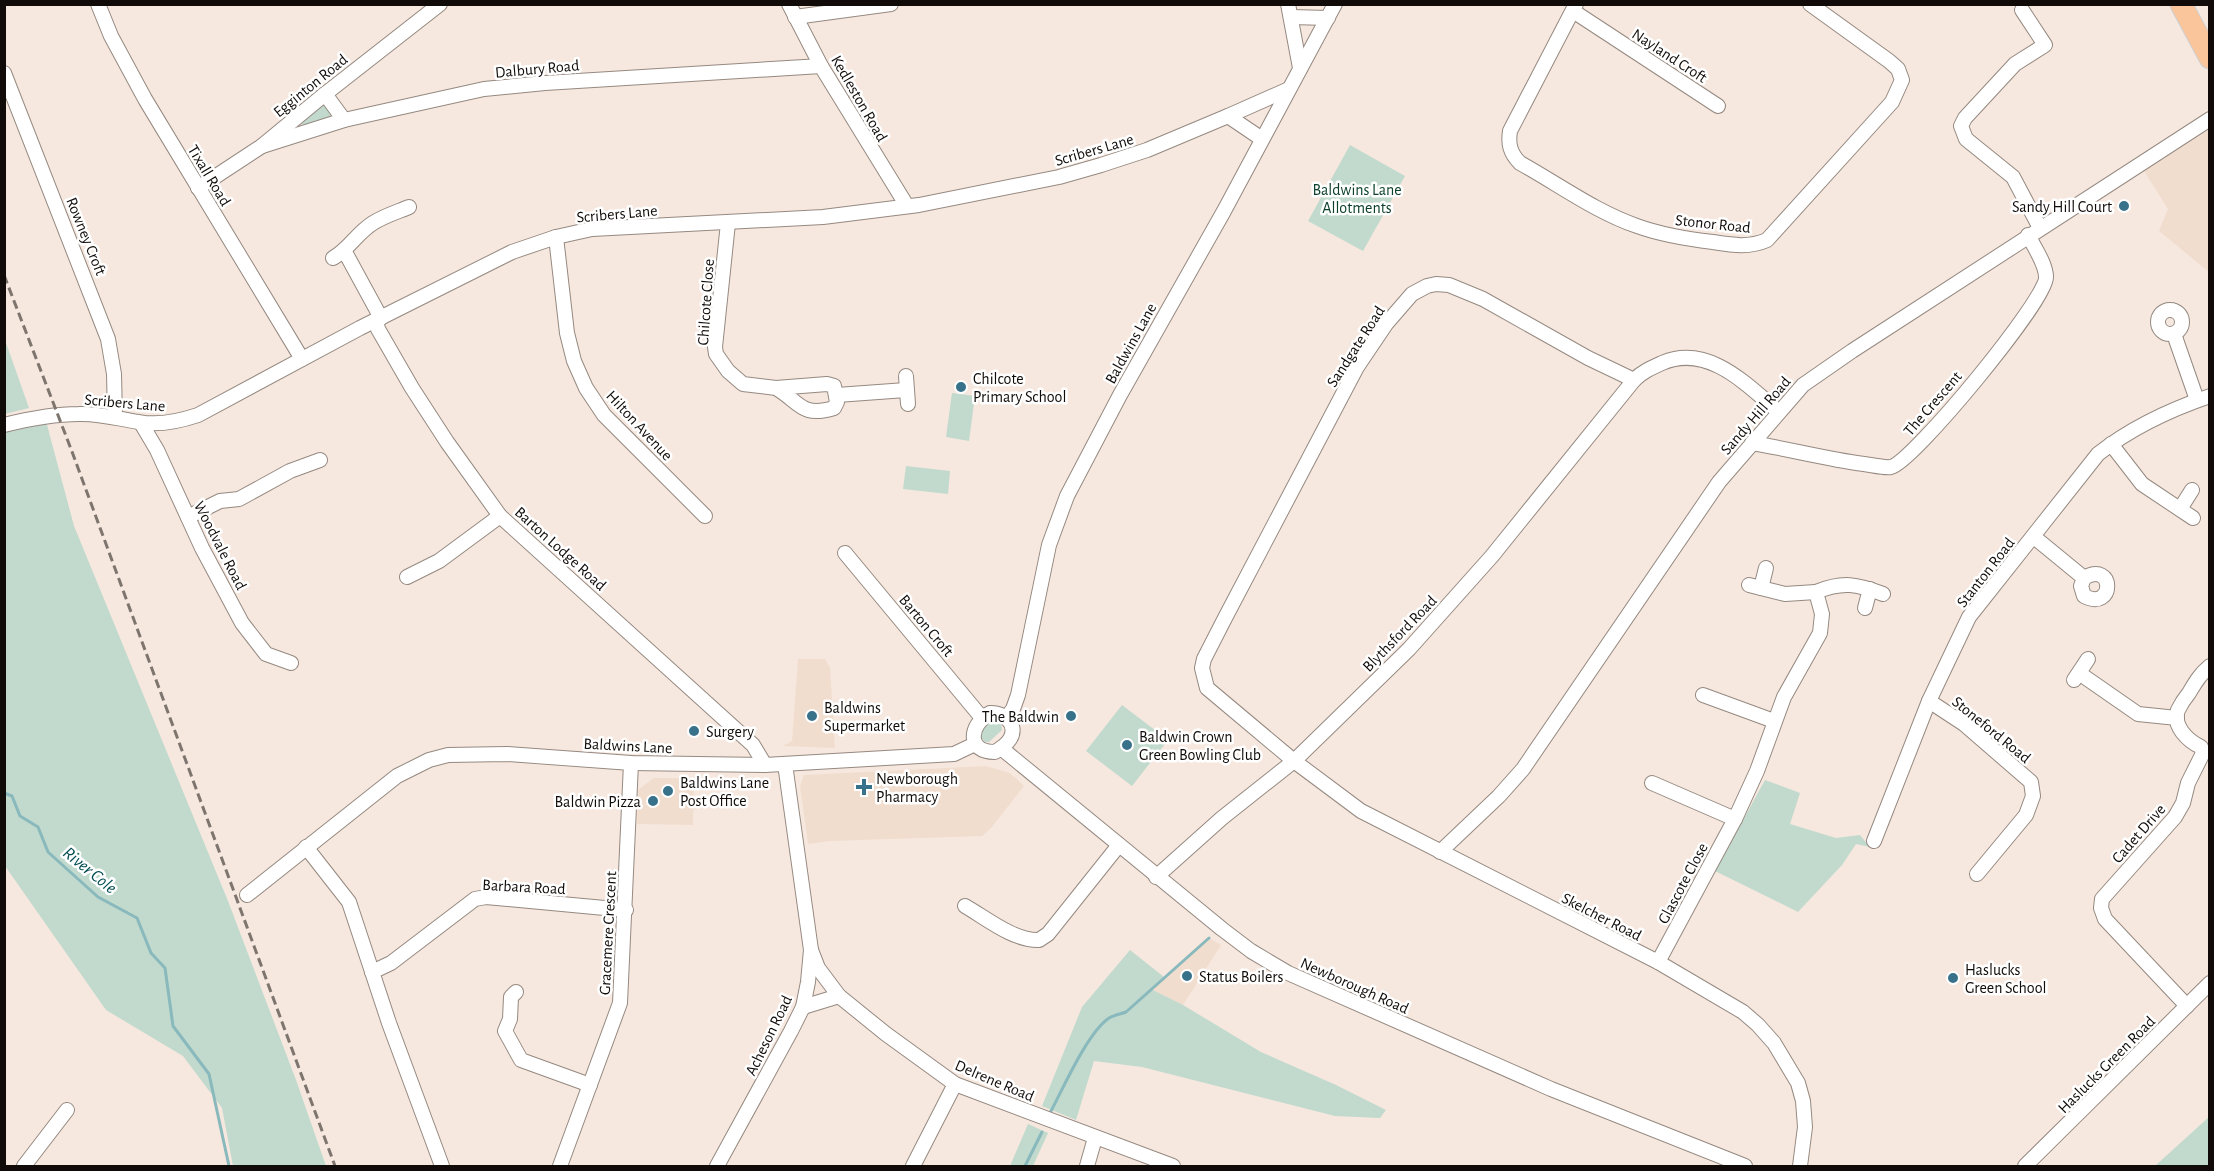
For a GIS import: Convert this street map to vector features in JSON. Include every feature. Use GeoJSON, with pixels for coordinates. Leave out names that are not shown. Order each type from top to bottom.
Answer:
{"type":"FeatureCollection","features":[{"type":"Feature","properties":{"kind":"highway"},"geometry":{"type":"LineString","coordinates":[[2186,5],[2210,29]]}},
{"type":"Feature","properties":{"kind":"highway"},"geometry":{"type":"LineString","coordinates":[[2186,5],[2210,58]]}},
{"type":"Feature","properties":{"kind":"street","name":"Egginton Road"},"geometry":{"type":"LineString","coordinates":[[198,188],[262,146],[440,4]]}},
{"type":"Feature","properties":{"kind":"street"},"geometry":{"type":"LineString","coordinates":[[792,11],[891,4]]}},
{"type":"Feature","properties":{"kind":"street","name":"Baldwins Lane"},"geometry":{"type":"LineString","coordinates":[[1007,717],[1018,695],[1049,545],[1067,496],[1335,4]]}},
{"type":"Feature","properties":{"kind":"street","name":"Stonor Road"},"geometry":{"type":"LineString","coordinates":[[1575,8],[1510,131],[1509,140],[1514,157],[1520,163],[1591,204],[1635,225],[1675,237],[1740,246],[1767,240],[1776,231],[1892,102],[1902,80],[1898,69],[1889,61],[1810,4]]}},
{"type":"Feature","properties":{"kind":"street","name":"Tixall Road"},"geometry":{"type":"LineString","coordinates":[[100,5],[111,36],[145,99],[302,359]]}},
{"type":"Feature","properties":{"kind":"street","name":"Nayland Croft"},"geometry":{"type":"LineString","coordinates":[[1575,8],[1718,106]]}},
{"type":"Feature","properties":{"kind":"street"},"geometry":{"type":"LineString","coordinates":[[2022,10],[2045,45],[2015,64],[1965,118],[1961,126],[1966,139],[2013,177],[2040,228]]}},
{"type":"Feature","properties":{"kind":"street","name":"Kedleston Road"},"geometry":{"type":"LineString","coordinates":[[792,11],[821,66],[907,206]]}},
{"type":"Feature","properties":{"kind":"street"},"geometry":{"type":"LineString","coordinates":[[1300,68],[1289,11],[1328,18]]}},
{"type":"Feature","properties":{"kind":"street","name":"Dalbury Road"},"geometry":{"type":"LineString","coordinates":[[262,146],[344,120],[484,89],[545,83],[821,66]]}},
{"type":"Feature","properties":{"kind":"street","name":"Rowney Croft"},"geometry":{"type":"LineString","coordinates":[[8,69],[108,339],[114,374],[115,417]]}},
{"type":"Feature","properties":{"kind":"street","name":"Scribers Lane"},"geometry":{"type":"LineString","coordinates":[[4,425],[80,414],[115,417],[141,423],[178,422],[198,415],[512,252],[556,237],[592,229],[728,224],[823,217],[907,206],[1048,179],[1147,150],[1290,89]]}},
{"type":"Feature","properties":{"kind":"street"},"geometry":{"type":"LineString","coordinates":[[325,94],[344,120]]}},
{"type":"Feature","properties":{"kind":"street"},"geometry":{"type":"LineString","coordinates":[[1228,116],[1262,139]]}},
{"type":"Feature","properties":{"kind":"street","name":"Sandy Hill Road"},"geometry":{"type":"LineString","coordinates":[[1440,852],[1499,796],[1523,769],[1719,482],[1803,385],[1851,351],[2210,119]]}},
{"type":"Feature","properties":{"kind":"street","name":"Barton Lodge Road"},"geometry":{"type":"LineString","coordinates":[[409,207],[373,223],[354,238],[339,255],[378,320],[378,329],[412,388],[500,516],[753,745],[765,765]]}},
{"type":"Feature","properties":{"kind":"street","name":"Chilcote Close"},"geometry":{"type":"LineString","coordinates":[[728,224],[715,347],[728,371],[743,384],[776,388],[827,384],[834,386],[837,395],[907,390]]}},
{"type":"Feature","properties":{"kind":"street","name":"The Crescent"},"geometry":{"type":"LineString","coordinates":[[1752,443],[1834,460],[1890,467],[1900,462],[1935,429],[2012,335],[2044,290],[2046,278],[2028,236]]}},
{"type":"Feature","properties":{"kind":"street","name":"Hilton Avenue"},"geometry":{"type":"LineString","coordinates":[[556,237],[567,333],[574,361],[590,395],[604,415],[705,516]]}},
{"type":"Feature","properties":{"kind":"street","name":"Sandgate Road"},"geometry":{"type":"LineString","coordinates":[[1294,762],[1207,688],[1202,668],[1204,659],[1357,367],[1401,305],[1412,294],[1427,286],[1449,285],[1483,299],[1588,358],[1634,380]]}},
{"type":"Feature","properties":{"kind":"street"},"geometry":{"type":"LineString","coordinates":[[2174,334],[2203,398]]}},
{"type":"Feature","properties":{"kind":"street"},"geometry":{"type":"LineString","coordinates":[[1634,380],[1641,373],[1666,361],[1684,358],[1701,360],[1731,372],[1779,412]]}},
{"type":"Feature","properties":{"kind":"street","name":"Blythsford Road"},"geometry":{"type":"LineString","coordinates":[[1156,877],[1222,818],[1294,762],[1425,632],[1492,556],[1634,380]]}},
{"type":"Feature","properties":{"kind":"street"},"geometry":{"type":"LineString","coordinates":[[776,388],[788,395],[799,407],[808,411],[834,408],[837,395]]}},
{"type":"Feature","properties":{"kind":"street","name":"Stanton Road"},"geometry":{"type":"LineString","coordinates":[[1874,841],[1929,701],[1969,617],[2098,454],[2152,418],[2203,398]]}},
{"type":"Feature","properties":{"kind":"street","name":"Woodvale Road"},"geometry":{"type":"LineString","coordinates":[[141,423],[158,450],[188,517],[242,623],[266,654],[291,663]]}},
{"type":"Feature","properties":{"kind":"street"},"geometry":{"type":"LineString","coordinates":[[2111,444],[2142,484],[2193,518]]}},
{"type":"Feature","properties":{"kind":"street"},"geometry":{"type":"LineString","coordinates":[[188,517],[220,501],[239,499],[290,471],[320,460]]}},
{"type":"Feature","properties":{"kind":"street"},"geometry":{"type":"LineString","coordinates":[[2180,509],[2193,490]]}},
{"type":"Feature","properties":{"kind":"street"},"geometry":{"type":"LineString","coordinates":[[407,577],[439,561],[500,516]]}},
{"type":"Feature","properties":{"kind":"street"},"geometry":{"type":"LineString","coordinates":[[2034,537],[2084,578]]}},
{"type":"Feature","properties":{"kind":"street","name":"Barton Croft"},"geometry":{"type":"LineString","coordinates":[[845,553],[982,717]]}},
{"type":"Feature","properties":{"kind":"street"},"geometry":{"type":"LineString","coordinates":[[1766,568],[1755,587],[1785,594],[1816,592],[1833,584],[1860,585],[1877,591],[1865,608]]}},
{"type":"Feature","properties":{"kind":"street","name":"Glascote Close"},"geometry":{"type":"LineString","coordinates":[[1658,962],[1735,819],[1757,771],[1784,697],[1820,633],[1822,614],[1816,592]]}},
{"type":"Feature","properties":{"kind":"street"},"geometry":{"type":"LineString","coordinates":[[2088,659],[2076,677],[2138,714],[2177,718],[2178,711],[2197,680],[2210,666]]}},
{"type":"Feature","properties":{"kind":"street"},"geometry":{"type":"LineString","coordinates":[[1703,695],[1774,721]]}},
{"type":"Feature","properties":{"kind":"street","name":"Stoneford Road"},"geometry":{"type":"LineString","coordinates":[[1929,701],[1964,724],[2031,782],[2033,796],[2026,815],[1977,874]]}},
{"type":"Feature","properties":{"kind":"street"},"geometry":{"type":"LineString","coordinates":[[997,713],[1007,717],[1011,725],[1012,735],[995,752],[981,749],[975,744],[974,729],[982,717],[997,713]]}},
{"type":"Feature","properties":{"kind":"street","name":"Cadet Drive"},"geometry":{"type":"LineString","coordinates":[[2177,718],[2179,727],[2186,736],[2201,747],[2202,758],[2188,783],[2175,817],[2102,899],[2101,908],[2104,919],[2187,1006]]}},
{"type":"Feature","properties":{"kind":"street","name":"Baldwins Lane"},"geometry":{"type":"LineString","coordinates":[[247,895],[397,776],[429,760],[448,755],[507,753],[631,763],[765,765],[954,754],[975,744]]}},
{"type":"Feature","properties":{"kind":"street","name":"Newborough Road"},"geometry":{"type":"LineString","coordinates":[[1001,748],[1156,877],[1251,951],[1317,987],[1551,1089],[1745,1167]]}},
{"type":"Feature","properties":{"kind":"street","name":"Skelcher Road"},"geometry":{"type":"LineString","coordinates":[[1294,762],[1361,811],[1658,962],[1743,1012],[1774,1043],[1798,1083],[1803,1101],[1805,1127],[1800,1167]]}},
{"type":"Feature","properties":{"kind":"street","name":"Gracemere Crescent"},"geometry":{"type":"LineString","coordinates":[[560,1167],[620,1004],[631,763]]}},
{"type":"Feature","properties":{"kind":"street","name":"Acheson Road"},"geometry":{"type":"LineString","coordinates":[[717,1167],[803,1007],[808,982],[811,950],[785,764]]}},
{"type":"Feature","properties":{"kind":"street"},"geometry":{"type":"LineString","coordinates":[[1652,783],[1735,819]]}},
{"type":"Feature","properties":{"kind":"street"},"geometry":{"type":"LineString","coordinates":[[965,906],[1011,933],[1039,940],[1048,934],[1119,845]]}},
{"type":"Feature","properties":{"kind":"street"},"geometry":{"type":"LineString","coordinates":[[306,847],[349,902],[442,1167]]}},
{"type":"Feature","properties":{"kind":"street","name":"Barbara Road"},"geometry":{"type":"LineString","coordinates":[[372,972],[391,963],[475,899],[486,897],[626,910]]}},
{"type":"Feature","properties":{"kind":"street","name":"Delrene Road"},"geometry":{"type":"LineString","coordinates":[[811,950],[818,968],[839,996],[886,1034],[955,1084],[1173,1167]]}},
{"type":"Feature","properties":{"kind":"street","name":"Haslucks Green Road"},"geometry":{"type":"LineString","coordinates":[[2025,1167],[2210,983]]}},
{"type":"Feature","properties":{"kind":"street"},"geometry":{"type":"LineString","coordinates":[[516,992],[511,997],[510,1019],[505,1031],[520,1060],[590,1085]]}},
{"type":"Feature","properties":{"kind":"street"},"geometry":{"type":"LineString","coordinates":[[803,1007],[839,996]]}},
{"type":"Feature","properties":{"kind":"street"},"geometry":{"type":"LineString","coordinates":[[913,1167],[955,1084]]}},
{"type":"Feature","properties":{"kind":"street"},"geometry":{"type":"LineString","coordinates":[[24,1167],[66,1110]]}},
{"type":"Feature","properties":{"kind":"street"},"geometry":{"type":"LineString","coordinates":[[1087,1167],[1095,1138]]}},
{"type":"Feature","properties":{"kind":"shaded area"},"geometry":{"type":"Polygon","coordinates":[[[2209,130],[2209,272],[2159,231],[2168,209],[2144,171],[2209,130]]]}},
{"type":"Feature","properties":{"kind":"shaded area","name":"Baldwins Supermarket"},"geometry":{"type":"Polygon","coordinates":[[[798,659],[825,659],[830,668],[835,748],[783,746],[792,741],[798,659]]]}},
{"type":"Feature","properties":{"kind":"shaded area"},"geometry":{"type":"Polygon","coordinates":[[[986,766],[1010,773],[1024,786],[982,836],[830,841],[808,844],[800,786],[804,775],[986,766]]]}},
{"type":"Feature","properties":{"kind":"shaded area"},"geometry":{"type":"Polygon","coordinates":[[[654,778],[694,778],[693,825],[637,824],[638,790],[654,778]]]}},
{"type":"Feature","properties":{"kind":"shaded area"},"geometry":{"type":"Polygon","coordinates":[[[1209,938],[1221,945],[1183,1005],[1151,989],[1209,938]]]}},
{"type":"Feature","properties":{"kind":"green space"},"geometry":{"type":"Polygon","coordinates":[[[324,100],[331,110],[330,119],[304,125],[301,123],[324,100]]]}},
{"type":"Feature","properties":{"kind":"green space","name":"Baldwins Lane Allotments"},"geometry":{"type":"Polygon","coordinates":[[[1350,145],[1405,176],[1363,251],[1308,221],[1350,145]]]}},
{"type":"Feature","properties":{"kind":"green space"},"geometry":{"type":"Polygon","coordinates":[[[4,337],[29,408],[5,414],[4,414],[4,337]]]}},
{"type":"Feature","properties":{"kind":"green space"},"geometry":{"type":"Polygon","coordinates":[[[952,393],[975,396],[969,441],[946,437],[952,393]]]}},
{"type":"Feature","properties":{"kind":"green space"},"geometry":{"type":"Polygon","coordinates":[[[46,421],[74,526],[228,901],[326,1166],[233,1166],[222,1108],[183,1056],[106,1010],[5,866],[4,431],[46,421]]]}},
{"type":"Feature","properties":{"kind":"green space"},"geometry":{"type":"Polygon","coordinates":[[[906,466],[950,471],[948,494],[903,489],[906,466]]]}},
{"type":"Feature","properties":{"kind":"green space","name":"Baldwin Crown Green Bowling Club"},"geometry":{"type":"Polygon","coordinates":[[[1122,705],[1168,740],[1132,786],[1086,751],[1122,705]]]}},
{"type":"Feature","properties":{"kind":"green space"},"geometry":{"type":"Polygon","coordinates":[[[994,720],[1001,722],[1002,730],[989,742],[985,742],[980,736],[980,731],[994,720]]]}},
{"type":"Feature","properties":{"kind":"green space"},"geometry":{"type":"Polygon","coordinates":[[[1765,780],[1800,793],[1790,824],[1836,838],[1860,835],[1870,847],[1856,844],[1842,865],[1798,912],[1715,871],[1765,780]]]}},
{"type":"Feature","properties":{"kind":"green space"},"geometry":{"type":"Polygon","coordinates":[[[1130,950],[1164,977],[1151,989],[1183,1005],[1261,1052],[1386,1110],[1380,1118],[1335,1116],[1142,1067],[1094,1061],[1076,1120],[1042,1106],[1082,1007],[1130,950]]]}},
{"type":"Feature","properties":{"kind":"green space"},"geometry":{"type":"Polygon","coordinates":[[[2209,1117],[2209,1166],[2155,1166],[2209,1117]]]}},
{"type":"Feature","properties":{"kind":"green space"},"geometry":{"type":"Polygon","coordinates":[[[1028,1124],[1048,1133],[1033,1166],[1010,1166],[1028,1124]]]}},
{"type":"Feature","properties":{"kind":"waterway","name":"River Cole"},"geometry":{"type":"LineString","coordinates":[[4,793],[12,796],[20,816],[38,827],[48,852],[98,897],[137,918],[151,953],[165,968],[173,1026],[209,1074],[229,1166]]}},
{"type":"Feature","properties":{"kind":"waterway"},"geometry":{"type":"LineString","coordinates":[[1050,1113],[1084,1048],[1101,1025],[1109,1018],[1126,1012],[1209,938]]}},
{"type":"Feature","properties":{"kind":"waterway"},"geometry":{"type":"LineString","coordinates":[[1025,1166],[1042,1132]]}},
{"type":"Feature","properties":{"kind":"railway"},"geometry":{"type":"LineString","coordinates":[[4,275],[71,449],[335,1166]]}},
{"type":"Feature","properties":{"kind":"place","name":"Sandy Hill Court"},"geometry":{"type":"Point","coordinates":[2124,206]}},
{"type":"Feature","properties":{"kind":"place","name":"Chilcote Primary School"},"geometry":{"type":"Point","coordinates":[961,387]}},
{"type":"Feature","properties":{"kind":"place","name":"Baldwins Supermarket"},"geometry":{"type":"Point","coordinates":[812,716]}},
{"type":"Feature","properties":{"kind":"place","name":"The Baldwin"},"geometry":{"type":"Point","coordinates":[1071,716]}},
{"type":"Feature","properties":{"kind":"place","name":"Surgery"},"geometry":{"type":"Point","coordinates":[694,731]}},
{"type":"Feature","properties":{"kind":"place","name":"Baldwin Crown Green Bowling Club"},"geometry":{"type":"Point","coordinates":[1127,745]}},
{"type":"Feature","properties":{"kind":"place","name":"Newborough Pharmacy"},"geometry":{"type":"Point","coordinates":[864,787]}},
{"type":"Feature","properties":{"kind":"place","name":"Baldwins Lane Post Office"},"geometry":{"type":"Point","coordinates":[668,791]}},
{"type":"Feature","properties":{"kind":"place","name":"Baldwin Pizza"},"geometry":{"type":"Point","coordinates":[653,801]}},
{"type":"Feature","properties":{"kind":"place","name":"Status Boilers"},"geometry":{"type":"Point","coordinates":[1187,976]}},
{"type":"Feature","properties":{"kind":"place","name":"Haslucks Green School"},"geometry":{"type":"Point","coordinates":[1953,978]}}]}
